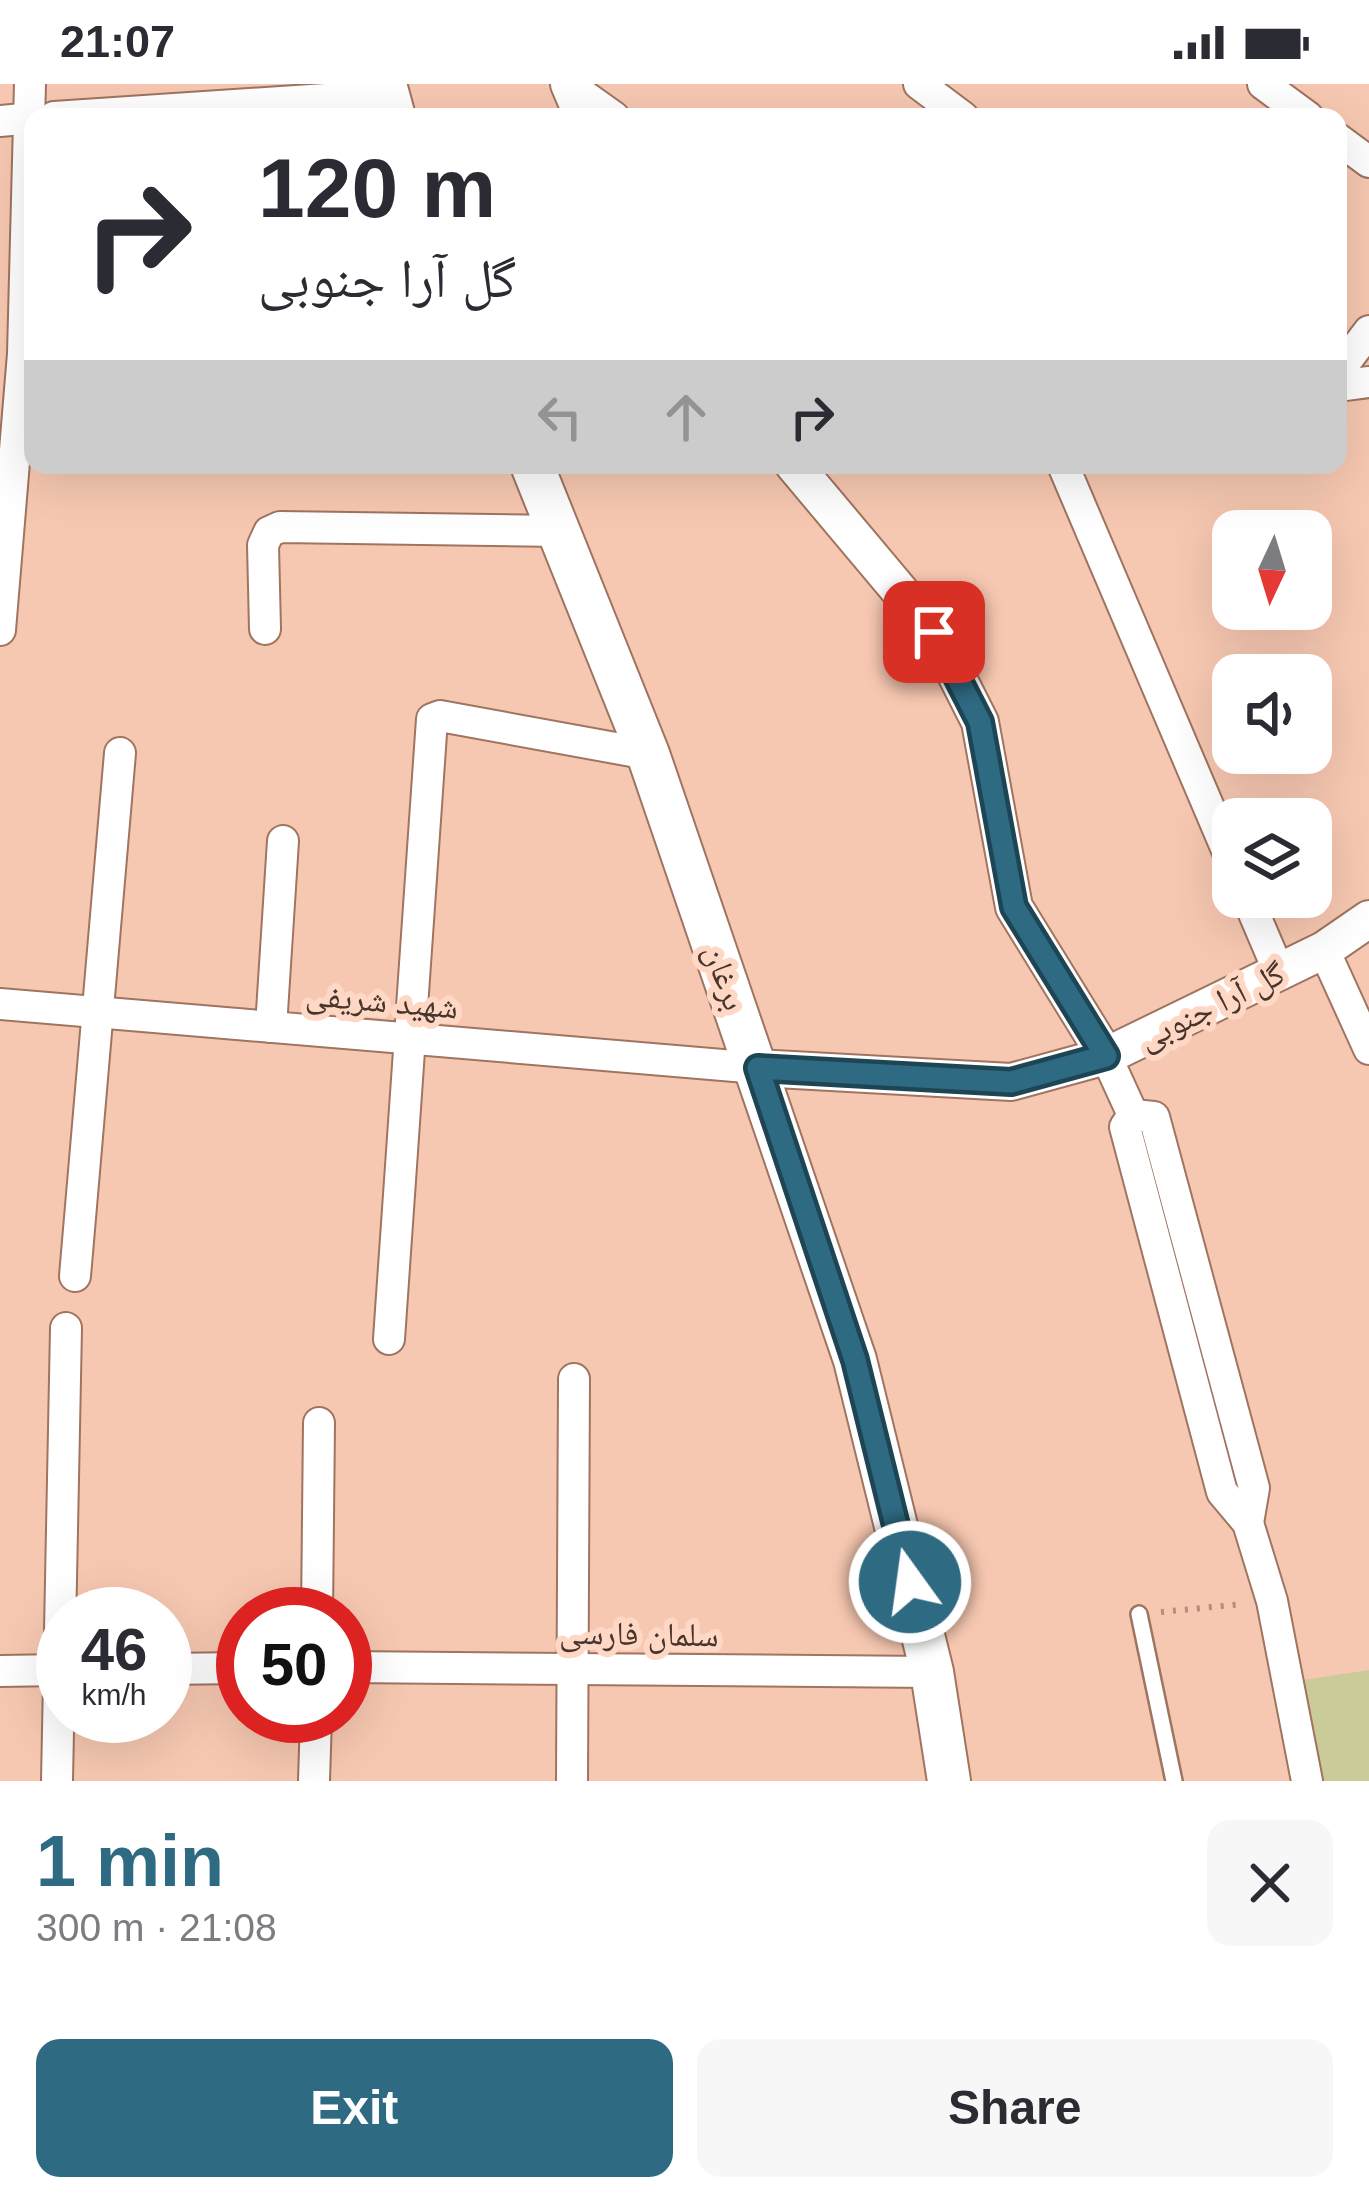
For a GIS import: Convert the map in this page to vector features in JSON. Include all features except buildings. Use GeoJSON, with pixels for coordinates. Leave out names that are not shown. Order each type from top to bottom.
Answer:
{"type":"FeatureCollection","features":[{"type":"Feature","properties":{"kind":"main road","name":"برغان"},"geometry":{"type":"LineString","coordinates":[[536,474],[648,754],[855,1360],[932,1672],[949,1781]]}},
{"type":"Feature","properties":{"kind":"street"},"geometry":{"type":"LineString","coordinates":[[569,84],[602,108]]}},
{"type":"Feature","properties":{"kind":"street"},"geometry":{"type":"LineString","coordinates":[[919,84],[951,108]]}},
{"type":"Feature","properties":{"kind":"street"},"geometry":{"type":"LineString","coordinates":[[1263,84],[1296,108]]}},
{"type":"Feature","properties":{"kind":"street"},"geometry":{"type":"LineString","coordinates":[[221,108],[388,99]]}},
{"type":"Feature","properties":{"kind":"street"},"geometry":{"type":"LineString","coordinates":[[0,630],[12,355],[24,213]]}},
{"type":"Feature","properties":{"kind":"street"},"geometry":{"type":"LineString","coordinates":[[1347,360],[1369,331]]}},
{"type":"Feature","properties":{"kind":"street"},"geometry":{"type":"LineString","coordinates":[[802,474],[934,632],[980,722],[1014,907],[1106,1056],[1133,1114],[1125,1127],[1222,1492],[1248,1523],[1272,1601],[1307,1781]]}},
{"type":"Feature","properties":{"kind":"street"},"geometry":{"type":"LineString","coordinates":[[1067,474],[1212,815]]}},
{"type":"Feature","properties":{"kind":"street"},"geometry":{"type":"LineString","coordinates":[[266,629],[263,545],[269,532],[280,527],[560,531]]}},
{"type":"Feature","properties":{"kind":"street"},"geometry":{"type":"LineString","coordinates":[[389,1339],[432,719],[440,716],[648,754]]}},
{"type":"Feature","properties":{"kind":"street"},"geometry":{"type":"LineString","coordinates":[[75,1276],[120,753]]}},
{"type":"Feature","properties":{"kind":"street"},"geometry":{"type":"LineString","coordinates":[[272,1027],[283,842]]}},
{"type":"Feature","properties":{"kind":"street"},"geometry":{"type":"LineString","coordinates":[[1256,918],[1279,972]]}},
{"type":"Feature","properties":{"kind":"street","name":"گل آرا جنوبی"},"geometry":{"type":"LineString","coordinates":[[758,1068],[1011,1082],[1106,1056],[1324,950],[1369,919]]}},
{"type":"Feature","properties":{"kind":"street"},"geometry":{"type":"LineString","coordinates":[[1324,950],[1369,1049]]}},
{"type":"Feature","properties":{"kind":"street","name":"شهید شریفی"},"geometry":{"type":"LineString","coordinates":[[0,1004],[758,1068]]}},
{"type":"Feature","properties":{"kind":"street"},"geometry":{"type":"LineString","coordinates":[[63,1587],[66,1328]]}},
{"type":"Feature","properties":{"kind":"street"},"geometry":{"type":"LineString","coordinates":[[572,1781],[574,1379]]}},
{"type":"Feature","properties":{"kind":"street"},"geometry":{"type":"LineString","coordinates":[[317,1587],[320,1423]]}},
{"type":"Feature","properties":{"kind":"street","name":"سلمان فارسی"},"geometry":{"type":"LineString","coordinates":[[372,1667],[932,1672]]}},
{"type":"Feature","properties":{"kind":"street"},"geometry":{"type":"LineString","coordinates":[[0,1671],[36,1670]]}},
{"type":"Feature","properties":{"kind":"street"},"geometry":{"type":"LineString","coordinates":[[57,1781],[59,1743]]}},
{"type":"Feature","properties":{"kind":"street"},"geometry":{"type":"LineString","coordinates":[[314,1781],[315,1743]]}},
{"type":"Feature","properties":{"kind":"lane"},"geometry":{"type":"LineString","coordinates":[[1139,1614],[1174,1781]]}},
{"type":"Feature","properties":{"kind":"path"},"geometry":{"type":"LineString","coordinates":[[1139,1614],[1272,1601]]}},
{"type":"Feature","properties":{"kind":"shaded area"},"geometry":{"type":"Polygon","coordinates":[[[1369,1670],[1369,1781],[1307,1781],[1290,1682],[1369,1670]]]}},
{"type":"Feature","properties":{"kind":"route"},"geometry":{"type":"LineString","coordinates":[[910,1582],[855,1360],[758,1068],[1011,1082],[1106,1056],[1014,907],[980,722],[934,632]]}}]}
